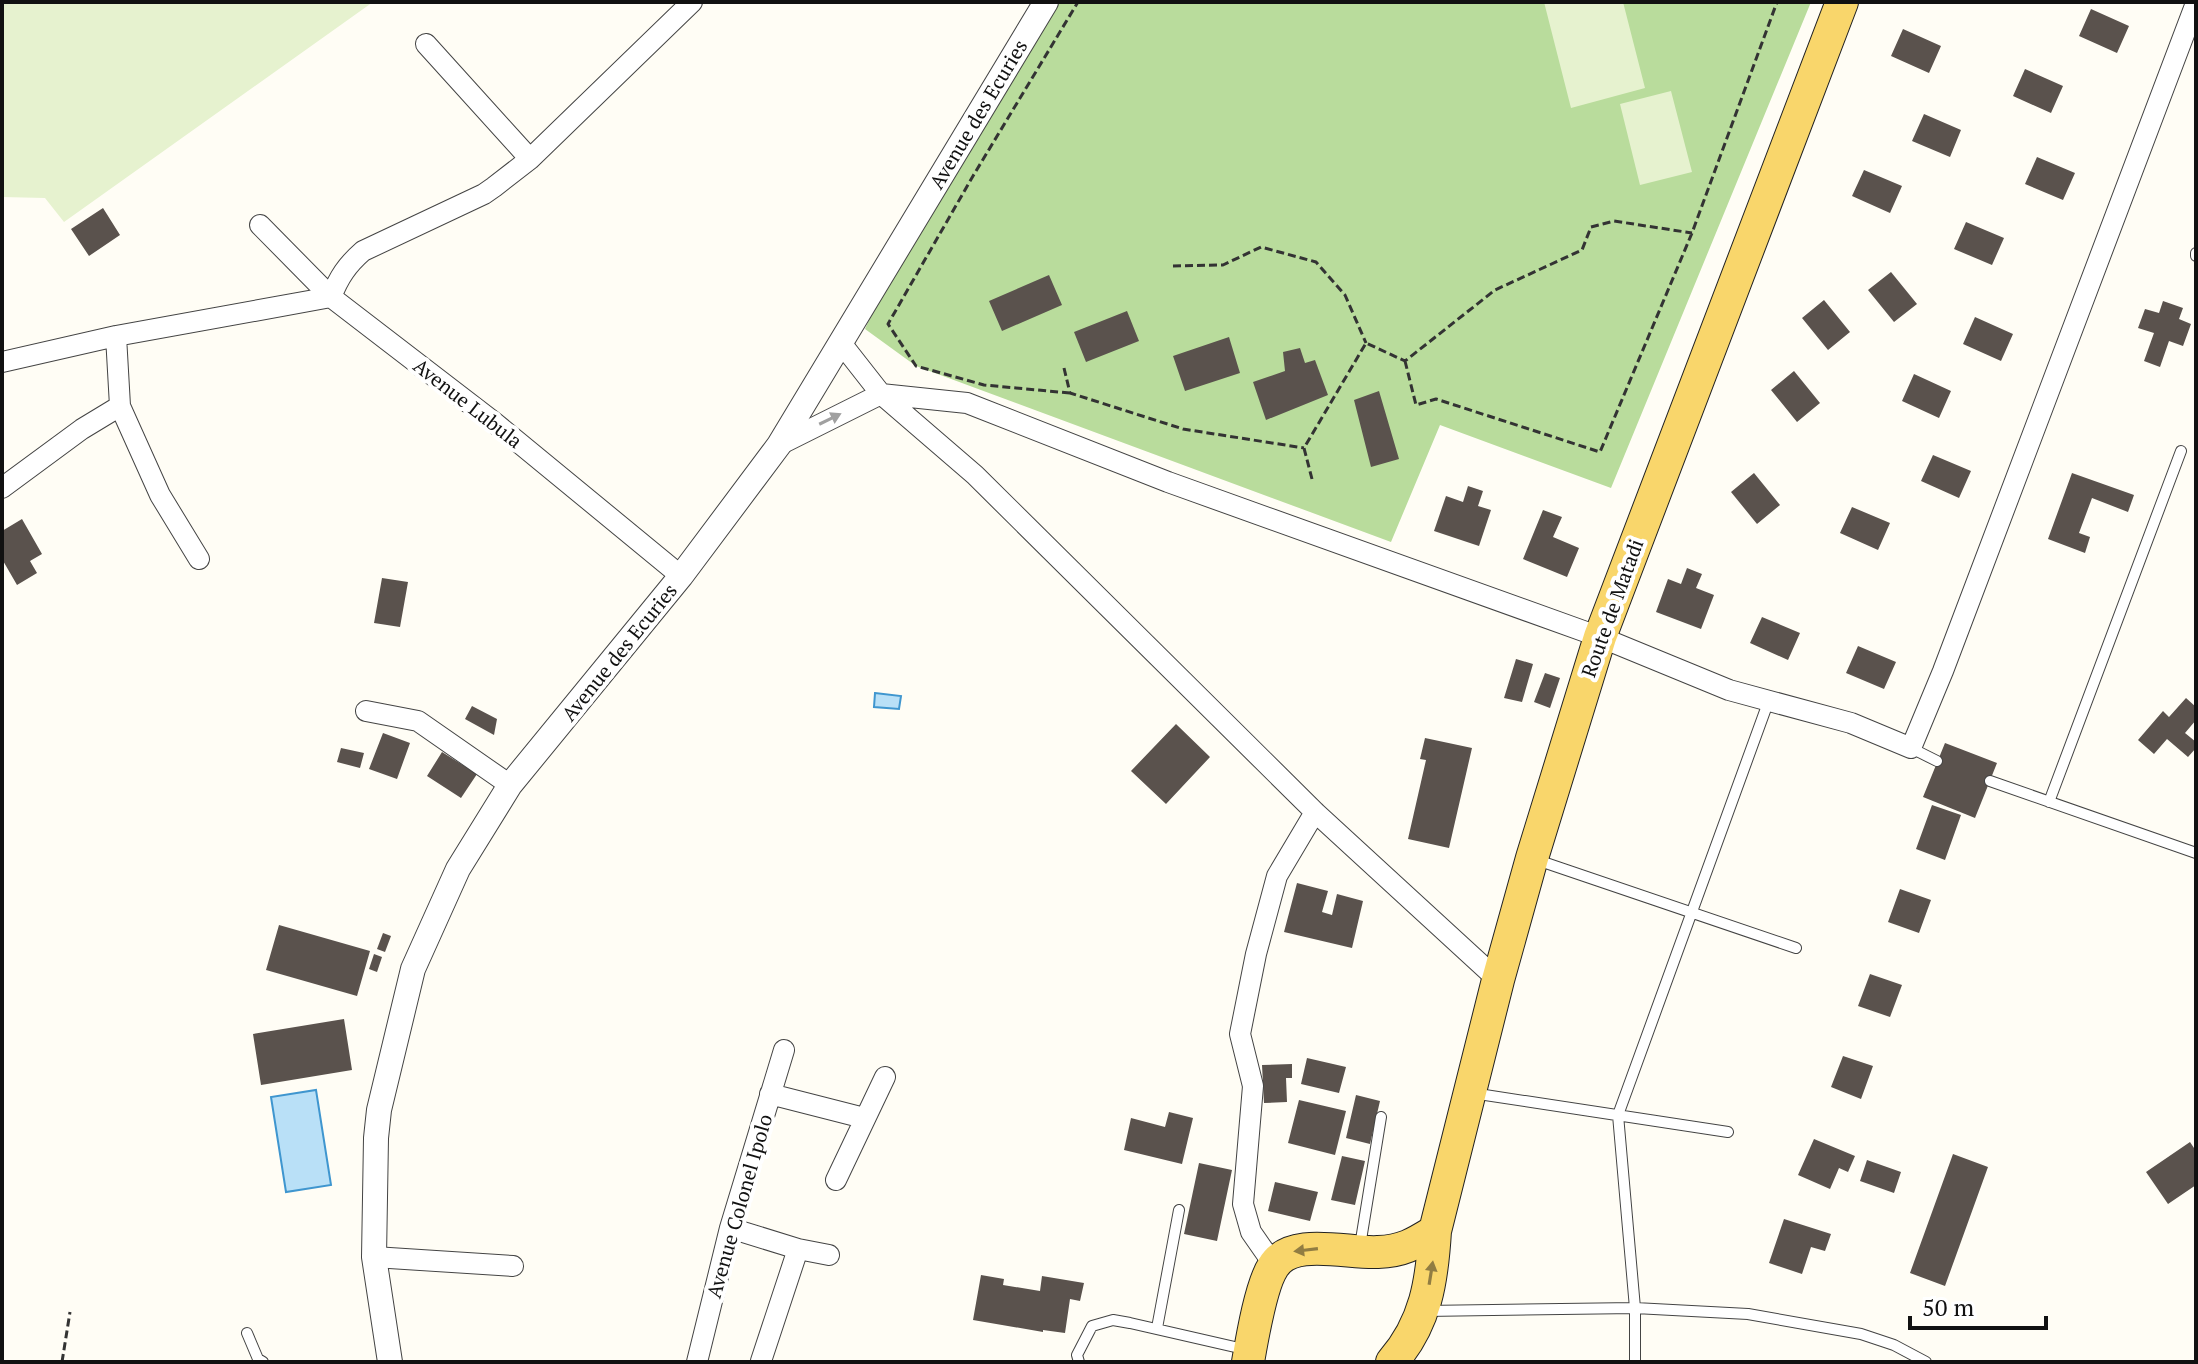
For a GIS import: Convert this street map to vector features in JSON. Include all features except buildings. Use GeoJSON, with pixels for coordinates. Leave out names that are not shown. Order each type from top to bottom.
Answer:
{"type":"FeatureCollection","features":[{"type":"Feature","properties":{"kind":"main road","name":"Route de Matadi"},"geometry":{"type":"LineString","coordinates":[[1392,1362],[1423,1311],[1433,1272],[1435,1231],[1498,980],[1600,637],[1842,2]]}},
{"type":"Feature","properties":{"kind":"main road"},"geometry":{"type":"LineString","coordinates":[[1249,1356],[1266,1282],[1274,1265],[1286,1254],[1301,1249],[1378,1252],[1408,1248],[1435,1231]]}},
{"type":"Feature","properties":{"kind":"street","name":"Avenue des Ecuries"},"geometry":{"type":"LineString","coordinates":[[390,1362],[374,1257],[379,1110],[413,969],[458,869],[510,785],[681,576],[779,445],[1046,2]]}},
{"type":"Feature","properties":{"kind":"street"},"geometry":{"type":"LineString","coordinates":[[779,445],[881,394],[967,403],[1168,482],[1600,637],[1729,690],[1851,723],[1911,748],[1949,656],[2196,3]]}},
{"type":"Feature","properties":{"kind":"street"},"geometry":{"type":"LineString","coordinates":[[2,362],[116,336],[331,297],[339,275],[363,251],[484,194],[530,159],[679,6]]}},
{"type":"Feature","properties":{"kind":"street"},"geometry":{"type":"LineString","coordinates":[[426,44],[530,159]]}},
{"type":"Feature","properties":{"kind":"street","name":"Avenue Lubula"},"geometry":{"type":"LineString","coordinates":[[260,225],[331,297],[495,423],[681,576]]}},
{"type":"Feature","properties":{"kind":"street"},"geometry":{"type":"LineString","coordinates":[[116,336],[120,406],[160,495],[199,559]]}},
{"type":"Feature","properties":{"kind":"street"},"geometry":{"type":"LineString","coordinates":[[841,343],[881,394],[975,475],[1315,812],[1498,980]]}},
{"type":"Feature","properties":{"kind":"street"},"geometry":{"type":"LineString","coordinates":[[2,488],[82,429],[120,406]]}},
{"type":"Feature","properties":{"kind":"street"},"geometry":{"type":"LineString","coordinates":[[366,711],[418,721],[510,785]]}},
{"type":"Feature","properties":{"kind":"street"},"geometry":{"type":"LineString","coordinates":[[1274,1265],[1251,1232],[1243,1204],[1253,1086],[1240,1034],[1256,954],[1277,876],[1315,812]]}},
{"type":"Feature","properties":{"kind":"street","name":"Avenue Colonel Ipolo"},"geometry":{"type":"LineString","coordinates":[[697,1362],[730,1228],[784,1050]]}},
{"type":"Feature","properties":{"kind":"street"},"geometry":{"type":"LineString","coordinates":[[836,1180],[885,1077]]}},
{"type":"Feature","properties":{"kind":"street"},"geometry":{"type":"LineString","coordinates":[[770,1094],[864,1118]]}},
{"type":"Feature","properties":{"kind":"street"},"geometry":{"type":"LineString","coordinates":[[730,1228],[829,1255]]}},
{"type":"Feature","properties":{"kind":"street"},"geometry":{"type":"LineString","coordinates":[[761,1361],[798,1249]]}},
{"type":"Feature","properties":{"kind":"street"},"geometry":{"type":"LineString","coordinates":[[374,1257],[513,1266]]}},
{"type":"Feature","properties":{"kind":"lane"},"geometry":{"type":"LineString","coordinates":[[2049,802],[2181,451]]}},
{"type":"Feature","properties":{"kind":"lane"},"geometry":{"type":"LineString","coordinates":[[1635,1362],[1635,1308],[1618,1115],[1769,700]]}},
{"type":"Feature","properties":{"kind":"lane"},"geometry":{"type":"LineString","coordinates":[[1911,748],[1937,761]]}},
{"type":"Feature","properties":{"kind":"lane"},"geometry":{"type":"LineString","coordinates":[[1990,781],[2196,853]]}},
{"type":"Feature","properties":{"kind":"lane"},"geometry":{"type":"LineString","coordinates":[[1532,858],[1796,948]]}},
{"type":"Feature","properties":{"kind":"lane"},"geometry":{"type":"LineString","coordinates":[[1470,1092],[1728,1132]]}},
{"type":"Feature","properties":{"kind":"lane"},"geometry":{"type":"LineString","coordinates":[[1359,1251],[1381,1117]]}},
{"type":"Feature","properties":{"kind":"lane"},"geometry":{"type":"LineString","coordinates":[[1157,1328],[1179,1210]]}},
{"type":"Feature","properties":{"kind":"lane"},"geometry":{"type":"LineString","coordinates":[[1423,1311],[1635,1308],[1748,1314],[1861,1334],[1894,1345],[1926,1362]]}},
{"type":"Feature","properties":{"kind":"lane"},"geometry":{"type":"LineString","coordinates":[[1079,1362],[1077,1355],[1092,1326],[1113,1320],[1157,1328],[1249,1356]]}},
{"type":"Feature","properties":{"kind":"lane"},"geometry":{"type":"LineString","coordinates":[[247,1333],[258,1359],[263,1362]]}},
{"type":"Feature","properties":{"kind":"path"},"geometry":{"type":"LineString","coordinates":[[1078,2],[888,324],[916,366],[984,385],[1070,393],[1183,429],[1304,448]]}},
{"type":"Feature","properties":{"kind":"path"},"geometry":{"type":"LineString","coordinates":[[1405,361],[1416,405],[1436,399],[1600,452],[1692,233],[1777,2]]}},
{"type":"Feature","properties":{"kind":"path"},"geometry":{"type":"LineString","coordinates":[[1405,361],[1495,290],[1582,250],[1591,227],[1614,221],[1692,233]]}},
{"type":"Feature","properties":{"kind":"path"},"geometry":{"type":"LineString","coordinates":[[1173,266],[1223,265],[1261,247],[1316,262],[1345,295],[1366,343],[1405,361]]}},
{"type":"Feature","properties":{"kind":"path"},"geometry":{"type":"LineString","coordinates":[[1312,479],[1304,448],[1366,343]]}},
{"type":"Feature","properties":{"kind":"path"},"geometry":{"type":"LineString","coordinates":[[1064,368],[1070,393]]}},
{"type":"Feature","properties":{"kind":"path"},"geometry":{"type":"LineString","coordinates":[[62,1362],[70,1312]]}},
{"type":"Feature","properties":{"kind":"green space"},"geometry":{"type":"Polygon","coordinates":[[[2,2],[373,2],[64,222],[45,198],[2,197],[2,2]]]}},
{"type":"Feature","properties":{"kind":"green space"},"geometry":{"type":"Polygon","coordinates":[[[1058,2],[1811,2],[1611,488],[1440,425],[1391,542],[916,366],[865,329],[890,273],[1058,2]]]}},
{"type":"Feature","properties":{"kind":"green space"},"geometry":{"type":"Polygon","coordinates":[[[1544,2],[1623,2],[1645,88],[1571,108],[1544,2]]]}},
{"type":"Feature","properties":{"kind":"green space"},"geometry":{"type":"Polygon","coordinates":[[[1671,91],[1692,172],[1640,185],[1620,104],[1671,91]]]}},
{"type":"Feature","properties":{"kind":"water"},"geometry":{"type":"Polygon","coordinates":[[[875,693],[901,696],[899,709],[874,707],[875,693]]]}},
{"type":"Feature","properties":{"kind":"water"},"geometry":{"type":"Polygon","coordinates":[[[316,1090],[331,1185],[286,1192],[271,1097],[316,1090]]]}}]}
